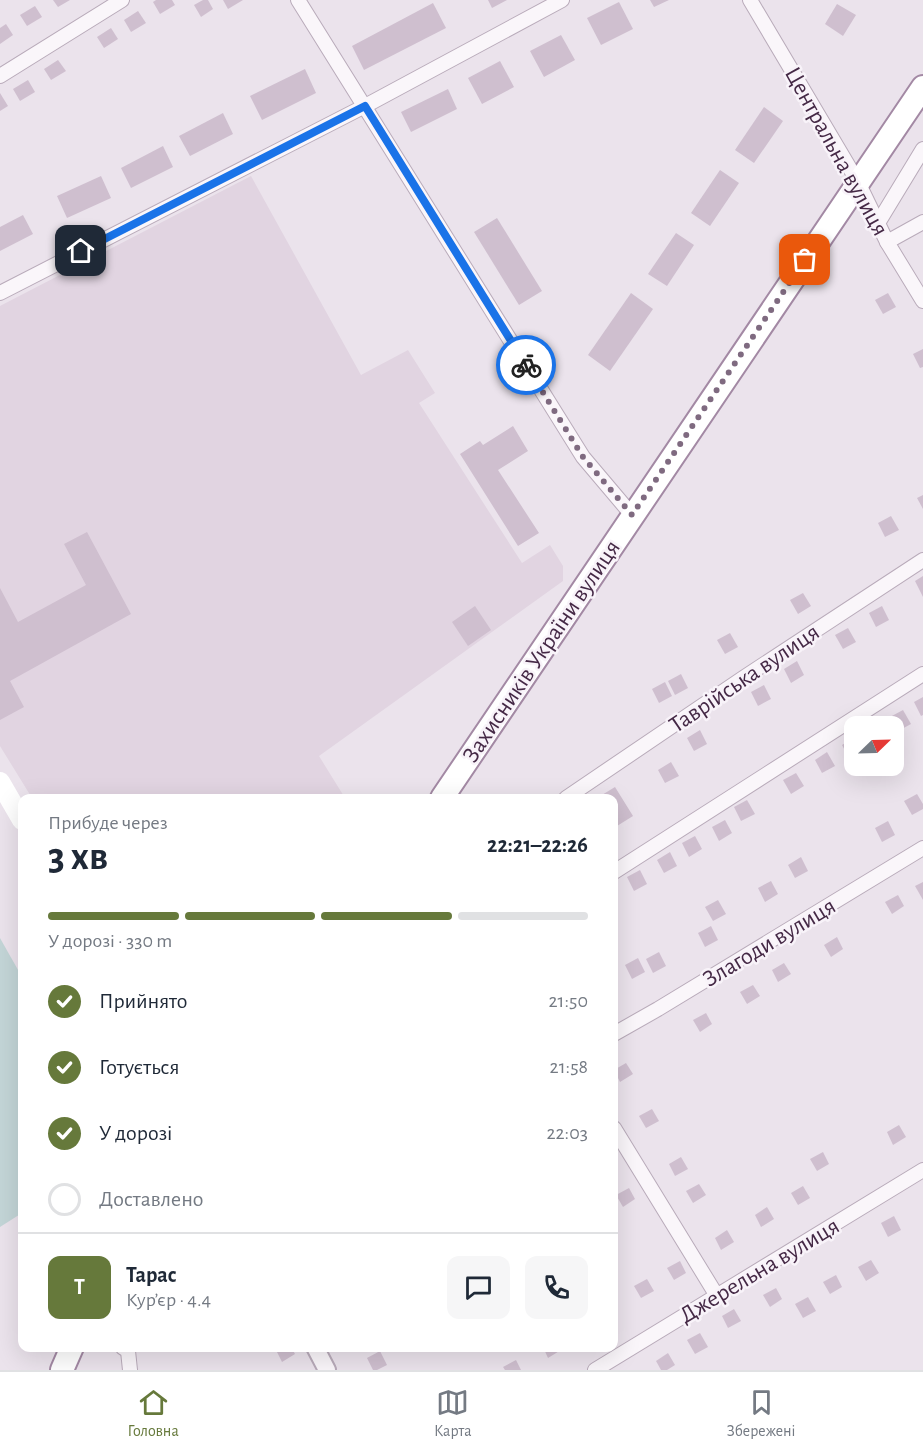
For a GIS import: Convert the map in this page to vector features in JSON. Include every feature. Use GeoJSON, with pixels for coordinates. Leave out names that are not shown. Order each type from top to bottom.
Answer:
{"type":"FeatureCollection","features":[{"type":"Feature","properties":{"kind":"highway","name":"Захисників України вулиця"},"geometry":{"type":"LineString","coordinates":[[445,794],[923,87]]}},
{"type":"Feature","properties":{"kind":"highway"},"geometry":{"type":"LineString","coordinates":[[62,1370],[70,1352]]}},
{"type":"Feature","properties":{"kind":"main road"},"geometry":{"type":"LineString","coordinates":[[0,782],[18,813]]}},
{"type":"Feature","properties":{"kind":"street"},"geometry":{"type":"LineString","coordinates":[[0,76],[122,0]]}},
{"type":"Feature","properties":{"kind":"street"},"geometry":{"type":"LineString","coordinates":[[298,0],[583,457],[632,515]]}},
{"type":"Feature","properties":{"kind":"street"},"geometry":{"type":"LineString","coordinates":[[0,292],[365,106],[561,0]]}},
{"type":"Feature","properties":{"kind":"street","name":"Центральна вулиця"},"geometry":{"type":"LineString","coordinates":[[750,0],[858,182],[887,242],[923,301]]}},
{"type":"Feature","properties":{"kind":"street"},"geometry":{"type":"LineString","coordinates":[[878,223],[923,149]]}},
{"type":"Feature","properties":{"kind":"street"},"geometry":{"type":"LineString","coordinates":[[887,242],[923,222]]}},
{"type":"Feature","properties":{"kind":"street","name":"Таврійська вулиця"},"geometry":{"type":"LineString","coordinates":[[572,794],[923,560]]}},
{"type":"Feature","properties":{"kind":"street"},"geometry":{"type":"LineString","coordinates":[[618,869],[923,674]]}},
{"type":"Feature","properties":{"kind":"street","name":"Злагоди вулиця"},"geometry":{"type":"LineString","coordinates":[[618,1033],[923,848]]}},
{"type":"Feature","properties":{"kind":"street"},"geometry":{"type":"LineString","coordinates":[[618,1135],[717,1296]]}},
{"type":"Feature","properties":{"kind":"street","name":"Джерельна вулиця"},"geometry":{"type":"LineString","coordinates":[[595,1370],[923,1170]]}},
{"type":"Feature","properties":{"kind":"street"},"geometry":{"type":"LineString","coordinates":[[128,1352],[130,1370]]}},
{"type":"Feature","properties":{"kind":"street"},"geometry":{"type":"LineString","coordinates":[[318,1352],[327,1370]]}},
{"type":"Feature","properties":{"kind":"shaded area"},"geometry":{"type":"Polygon","coordinates":[[[251,176],[361,375],[408,350],[435,393],[419,403],[522,563],[550,545],[563,566],[563,581],[319,756],[343,794],[30,794],[0,746],[0,306],[251,176]]]}},
{"type":"Feature","properties":{"kind":"shaded area"},"geometry":{"type":"Polygon","coordinates":[[[0,938],[18,970],[18,1216],[0,1227],[0,938]]]}},
{"type":"Feature","properties":{"kind":"building"},"geometry":{"type":"Polygon","coordinates":[[[53,0],[70,0],[58,7],[53,0]]]}},
{"type":"Feature","properties":{"kind":"building"},"geometry":{"type":"Polygon","coordinates":[[[172,0],[175,5],[160,14],[153,2],[172,0]]]}},
{"type":"Feature","properties":{"kind":"building"},"geometry":{"type":"Polygon","coordinates":[[[208,0],[213,9],[201,17],[194,5],[208,0]]]}},
{"type":"Feature","properties":{"kind":"building"},"geometry":{"type":"Polygon","coordinates":[[[223,0],[243,0],[228,9],[223,0]]]}},
{"type":"Feature","properties":{"kind":"building"},"geometry":{"type":"Polygon","coordinates":[[[488,0],[507,0],[492,8],[488,0]]]}},
{"type":"Feature","properties":{"kind":"building"},"geometry":{"type":"Polygon","coordinates":[[[650,0],[669,0],[654,7],[650,0]]]}},
{"type":"Feature","properties":{"kind":"building"},"geometry":{"type":"Polygon","coordinates":[[[619,2],[633,29],[601,45],[587,18],[619,2]]]}},
{"type":"Feature","properties":{"kind":"building"},"geometry":{"type":"Polygon","coordinates":[[[433,3],[446,28],[364,70],[352,46],[433,3]]]}},
{"type":"Feature","properties":{"kind":"building"},"geometry":{"type":"Polygon","coordinates":[[[837,4],[856,15],[843,36],[825,24],[837,4]]]}},
{"type":"Feature","properties":{"kind":"building"},"geometry":{"type":"Polygon","coordinates":[[[35,6],[42,17],[27,26],[20,15],[35,6]]]}},
{"type":"Feature","properties":{"kind":"building"},"geometry":{"type":"Polygon","coordinates":[[[138,11],[146,23],[131,32],[124,20],[138,11]]]}},
{"type":"Feature","properties":{"kind":"building"},"geometry":{"type":"Polygon","coordinates":[[[6,24],[13,35],[0,44],[0,28],[6,24]]]}},
{"type":"Feature","properties":{"kind":"building"},"geometry":{"type":"Polygon","coordinates":[[[111,28],[118,39],[104,48],[97,37],[111,28]]]}},
{"type":"Feature","properties":{"kind":"building"},"geometry":{"type":"Polygon","coordinates":[[[561,35],[575,60],[544,77],[530,51],[561,35]]]}},
{"type":"Feature","properties":{"kind":"building"},"geometry":{"type":"Polygon","coordinates":[[[58,60],[66,71],[51,80],[44,69],[58,60]]]}},
{"type":"Feature","properties":{"kind":"building"},"geometry":{"type":"Polygon","coordinates":[[[500,61],[514,87],[482,104],[468,78],[500,61]]]}},
{"type":"Feature","properties":{"kind":"building"},"geometry":{"type":"Polygon","coordinates":[[[305,69],[316,93],[262,120],[250,96],[305,69]]]}},
{"type":"Feature","properties":{"kind":"building"},"geometry":{"type":"Polygon","coordinates":[[[28,80],[35,92],[20,101],[13,89],[28,80]]]}},
{"type":"Feature","properties":{"kind":"building"},"geometry":{"type":"Polygon","coordinates":[[[448,89],[457,109],[411,132],[401,112],[448,89]]]}},
{"type":"Feature","properties":{"kind":"building"},"geometry":{"type":"Polygon","coordinates":[[[0,93],[8,106],[0,111],[0,93]]]}},
{"type":"Feature","properties":{"kind":"building"},"geometry":{"type":"Polygon","coordinates":[[[764,107],[783,121],[754,163],[735,150],[764,107]]]}},
{"type":"Feature","properties":{"kind":"building"},"geometry":{"type":"Polygon","coordinates":[[[223,113],[233,134],[190,156],[179,136],[223,113]]]}},
{"type":"Feature","properties":{"kind":"building"},"geometry":{"type":"Polygon","coordinates":[[[163,146],[173,167],[131,188],[121,168],[163,146]]]}},
{"type":"Feature","properties":{"kind":"building"},"geometry":{"type":"Polygon","coordinates":[[[720,170],[739,183],[710,226],[691,213],[720,170]]]}},
{"type":"Feature","properties":{"kind":"building"},"geometry":{"type":"Polygon","coordinates":[[[101,176],[111,198],[67,218],[57,196],[101,176]]]}},
{"type":"Feature","properties":{"kind":"building"},"geometry":{"type":"Polygon","coordinates":[[[23,215],[33,234],[0,251],[0,227],[23,215]]]}},
{"type":"Feature","properties":{"kind":"building"},"geometry":{"type":"Polygon","coordinates":[[[497,218],[542,291],[519,305],[474,232],[497,218]]]}},
{"type":"Feature","properties":{"kind":"building"},"geometry":{"type":"Polygon","coordinates":[[[676,233],[694,245],[667,286],[648,274],[676,233]]]}},
{"type":"Feature","properties":{"kind":"building"},"geometry":{"type":"Polygon","coordinates":[[[631,293],[653,309],[610,371],[588,355],[631,293]]]}},
{"type":"Feature","properties":{"kind":"building"},"geometry":{"type":"Polygon","coordinates":[[[888,293],[896,307],[883,314],[875,300],[888,293]]]}},
{"type":"Feature","properties":{"kind":"building"},"geometry":{"type":"Polygon","coordinates":[[[923,349],[923,367],[920,368],[913,354],[923,349]]]}},
{"type":"Feature","properties":{"kind":"building"},"geometry":{"type":"Polygon","coordinates":[[[513,426],[528,451],[498,470],[539,533],[518,546],[460,454],[480,441],[483,445],[513,426]]]}},
{"type":"Feature","properties":{"kind":"building"},"geometry":{"type":"Polygon","coordinates":[[[923,495],[923,509],[917,498],[923,495]]]}},
{"type":"Feature","properties":{"kind":"building"},"geometry":{"type":"Polygon","coordinates":[[[891,516],[899,530],[885,537],[878,523],[891,516]]]}},
{"type":"Feature","properties":{"kind":"building"},"geometry":{"type":"Polygon","coordinates":[[[87,532],[131,614],[10,681],[24,707],[0,720],[0,588],[18,622],[86,585],[64,544],[87,532]]]}},
{"type":"Feature","properties":{"kind":"building"},"geometry":{"type":"Polygon","coordinates":[[[923,576],[923,597],[915,581],[923,576]]]}},
{"type":"Feature","properties":{"kind":"building"},"geometry":{"type":"Polygon","coordinates":[[[803,593],[811,606],[798,614],[790,600],[803,593]]]}},
{"type":"Feature","properties":{"kind":"building"},"geometry":{"type":"Polygon","coordinates":[[[475,606],[491,630],[468,646],[452,622],[475,606]]]}},
{"type":"Feature","properties":{"kind":"building"},"geometry":{"type":"Polygon","coordinates":[[[882,606],[889,620],[876,627],[869,613],[882,606]]]}},
{"type":"Feature","properties":{"kind":"building"},"geometry":{"type":"Polygon","coordinates":[[[848,628],[856,642],[843,649],[835,635],[848,628]]]}},
{"type":"Feature","properties":{"kind":"building"},"geometry":{"type":"Polygon","coordinates":[[[730,633],[738,647],[725,654],[717,640],[730,633]]]}},
{"type":"Feature","properties":{"kind":"building"},"geometry":{"type":"Polygon","coordinates":[[[797,661],[804,675],[791,683],[784,669],[797,661]]]}},
{"type":"Feature","properties":{"kind":"building"},"geometry":{"type":"Polygon","coordinates":[[[681,674],[688,688],[675,695],[668,681],[681,674]]]}},
{"type":"Feature","properties":{"kind":"building"},"geometry":{"type":"Polygon","coordinates":[[[665,682],[672,696],[659,703],[652,689],[665,682]]]}},
{"type":"Feature","properties":{"kind":"building"},"geometry":{"type":"Polygon","coordinates":[[[764,685],[771,699],[758,706],[751,692],[764,685]]]}},
{"type":"Feature","properties":{"kind":"building"},"geometry":{"type":"Polygon","coordinates":[[[923,697],[923,715],[921,716],[914,702],[923,697]]]}},
{"type":"Feature","properties":{"kind":"building"},"geometry":{"type":"Polygon","coordinates":[[[903,710],[911,724],[904,728],[904,716],[892,716],[903,710]]]}},
{"type":"Feature","properties":{"kind":"building"},"geometry":{"type":"Polygon","coordinates":[[[700,730],[707,744],[694,751],[687,738],[700,730]]]}},
{"type":"Feature","properties":{"kind":"building"},"geometry":{"type":"Polygon","coordinates":[[[827,752],[835,766],[822,773],[815,760],[827,752]]]}},
{"type":"Feature","properties":{"kind":"building"},"geometry":{"type":"Polygon","coordinates":[[[671,762],[679,776],[665,783],[658,770],[671,762]]]}},
{"type":"Feature","properties":{"kind":"building"},"geometry":{"type":"Polygon","coordinates":[[[796,773],[804,786],[791,794],[783,780],[796,773]]]}},
{"type":"Feature","properties":{"kind":"building"},"geometry":{"type":"Polygon","coordinates":[[[615,787],[633,816],[618,825],[618,794],[604,794],[615,787]]]}},
{"type":"Feature","properties":{"kind":"building"},"geometry":{"type":"Polygon","coordinates":[[[917,794],[923,804],[923,809],[912,815],[904,801],[917,794]]]}},
{"type":"Feature","properties":{"kind":"building"},"geometry":{"type":"Polygon","coordinates":[[[747,800],[755,814],[741,821],[734,807],[747,800]]]}},
{"type":"Feature","properties":{"kind":"building"},"geometry":{"type":"Polygon","coordinates":[[[725,820],[732,833],[719,841],[712,827],[725,820]]]}},
{"type":"Feature","properties":{"kind":"building"},"geometry":{"type":"Polygon","coordinates":[[[888,821],[895,835],[882,842],[875,828],[888,821]]]}},
{"type":"Feature","properties":{"kind":"building"},"geometry":{"type":"Polygon","coordinates":[[[695,836],[702,849],[689,857],[682,843],[695,836]]]}},
{"type":"Feature","properties":{"kind":"building"},"geometry":{"type":"Polygon","coordinates":[[[670,852],[677,866],[664,873],[657,860],[670,852]]]}},
{"type":"Feature","properties":{"kind":"building"},"geometry":{"type":"Polygon","coordinates":[[[801,857],[808,871],[795,878],[788,865],[801,857]]]}},
{"type":"Feature","properties":{"kind":"building"},"geometry":{"type":"Polygon","coordinates":[[[640,870],[647,884],[634,891],[627,877],[640,870]]]}},
{"type":"Feature","properties":{"kind":"building"},"geometry":{"type":"Polygon","coordinates":[[[771,881],[778,894],[765,902],[758,888],[771,881]]]}},
{"type":"Feature","properties":{"kind":"building"},"geometry":{"type":"Polygon","coordinates":[[[923,882],[923,900],[915,886],[923,882]]]}},
{"type":"Feature","properties":{"kind":"building"},"geometry":{"type":"Polygon","coordinates":[[[898,895],[904,906],[892,914],[885,902],[898,895]]]}},
{"type":"Feature","properties":{"kind":"building"},"geometry":{"type":"Polygon","coordinates":[[[718,900],[726,914],[713,921],[705,907],[718,900]]]}},
{"type":"Feature","properties":{"kind":"building"},"geometry":{"type":"Polygon","coordinates":[[[711,926],[718,940],[705,947],[698,933],[711,926]]]}},
{"type":"Feature","properties":{"kind":"building"},"geometry":{"type":"Polygon","coordinates":[[[837,937],[843,949],[831,957],[824,945],[837,937]]]}},
{"type":"Feature","properties":{"kind":"building"},"geometry":{"type":"Polygon","coordinates":[[[659,952],[666,966],[653,973],[646,959],[659,952]]]}},
{"type":"Feature","properties":{"kind":"building"},"geometry":{"type":"Polygon","coordinates":[[[638,958],[645,972],[632,979],[625,965],[638,958]]]}},
{"type":"Feature","properties":{"kind":"building"},"geometry":{"type":"Polygon","coordinates":[[[784,963],[791,974],[778,982],[772,970],[784,963]]]}},
{"type":"Feature","properties":{"kind":"building"},"geometry":{"type":"Polygon","coordinates":[[[753,985],[760,996],[747,1004],[740,992],[753,985]]]}},
{"type":"Feature","properties":{"kind":"building"},"geometry":{"type":"Polygon","coordinates":[[[706,1013],[712,1024],[700,1032],[693,1020],[706,1013]]]}},
{"type":"Feature","properties":{"kind":"building"},"geometry":{"type":"Polygon","coordinates":[[[626,1063],[633,1074],[620,1082],[618,1068],[626,1063]]]}},
{"type":"Feature","properties":{"kind":"building"},"geometry":{"type":"Polygon","coordinates":[[[652,1109],[659,1121],[646,1128],[639,1116],[652,1109]]]}},
{"type":"Feature","properties":{"kind":"building"},"geometry":{"type":"Polygon","coordinates":[[[899,1125],[906,1137],[893,1145],[887,1132],[899,1125]]]}},
{"type":"Feature","properties":{"kind":"building"},"geometry":{"type":"Polygon","coordinates":[[[823,1152],[829,1164],[817,1171],[810,1159],[823,1152]]]}},
{"type":"Feature","properties":{"kind":"building"},"geometry":{"type":"Polygon","coordinates":[[[681,1157],[688,1169],[675,1176],[669,1164],[681,1157]]]}},
{"type":"Feature","properties":{"kind":"building"},"geometry":{"type":"Polygon","coordinates":[[[699,1184],[706,1195],[693,1203],[686,1191],[699,1184]]]}},
{"type":"Feature","properties":{"kind":"building"},"geometry":{"type":"Polygon","coordinates":[[[803,1186],[810,1198],[798,1205],[791,1193],[803,1186]]]}},
{"type":"Feature","properties":{"kind":"building"},"geometry":{"type":"Polygon","coordinates":[[[629,1188],[635,1199],[623,1207],[618,1194],[629,1188]]]}},
{"type":"Feature","properties":{"kind":"building"},"geometry":{"type":"Polygon","coordinates":[[[767,1207],[774,1219],[761,1227],[755,1215],[767,1207]]]}},
{"type":"Feature","properties":{"kind":"building"},"geometry":{"type":"Polygon","coordinates":[[[894,1216],[901,1230],[888,1237],[881,1223],[894,1216]]]}},
{"type":"Feature","properties":{"kind":"building"},"geometry":{"type":"Polygon","coordinates":[[[727,1230],[734,1242],[721,1250],[715,1238],[727,1230]]]}},
{"type":"Feature","properties":{"kind":"building"},"geometry":{"type":"Polygon","coordinates":[[[871,1260],[879,1273],[866,1281],[858,1267],[871,1260]]]}},
{"type":"Feature","properties":{"kind":"building"},"geometry":{"type":"Polygon","coordinates":[[[680,1261],[686,1273],[674,1280],[667,1268],[680,1261]]]}},
{"type":"Feature","properties":{"kind":"building"},"geometry":{"type":"Polygon","coordinates":[[[836,1275],[842,1287],[830,1294],[823,1282],[836,1275]]]}},
{"type":"Feature","properties":{"kind":"building"},"geometry":{"type":"Polygon","coordinates":[[[647,1279],[654,1291],[641,1298],[634,1286],[647,1279]]]}},
{"type":"Feature","properties":{"kind":"building"},"geometry":{"type":"Polygon","coordinates":[[[776,1288],[782,1299],[770,1307],[763,1295],[776,1288]]]}},
{"type":"Feature","properties":{"kind":"building"},"geometry":{"type":"Polygon","coordinates":[[[808,1297],[816,1311],[803,1318],[795,1304],[808,1297]]]}},
{"type":"Feature","properties":{"kind":"building"},"geometry":{"type":"Polygon","coordinates":[[[734,1309],[741,1321],[728,1328],[722,1316],[734,1309]]]}},
{"type":"Feature","properties":{"kind":"building"},"geometry":{"type":"Polygon","coordinates":[[[700,1333],[708,1347],[695,1354],[687,1340],[700,1333]]]}},
{"type":"Feature","properties":{"kind":"building"},"geometry":{"type":"Polygon","coordinates":[[[277,1352],[294,1352],[295,1354],[282,1362],[277,1352]]]}},
{"type":"Feature","properties":{"kind":"building"},"geometry":{"type":"Polygon","coordinates":[[[380,1352],[387,1365],[373,1370],[367,1358],[380,1352]]]}},
{"type":"Feature","properties":{"kind":"building"},"geometry":{"type":"Polygon","coordinates":[[[545,1352],[558,1352],[548,1358],[545,1352]]]}},
{"type":"Feature","properties":{"kind":"building"},"geometry":{"type":"Polygon","coordinates":[[[668,1353],[675,1365],[667,1370],[661,1370],[656,1361],[668,1353]]]}},
{"type":"Feature","properties":{"kind":"building"},"geometry":{"type":"Polygon","coordinates":[[[516,1360],[521,1370],[505,1370],[503,1367],[516,1360]]]}},
{"type":"Feature","properties":{"kind":"way so far"},"geometry":{"type":"LineString","coordinates":[[526,365],[583,457],[632,515],[805,260]]}},
{"type":"Feature","properties":{"kind":"route"},"geometry":{"type":"LineString","coordinates":[[81,251],[365,106],[526,365]]}}]}
